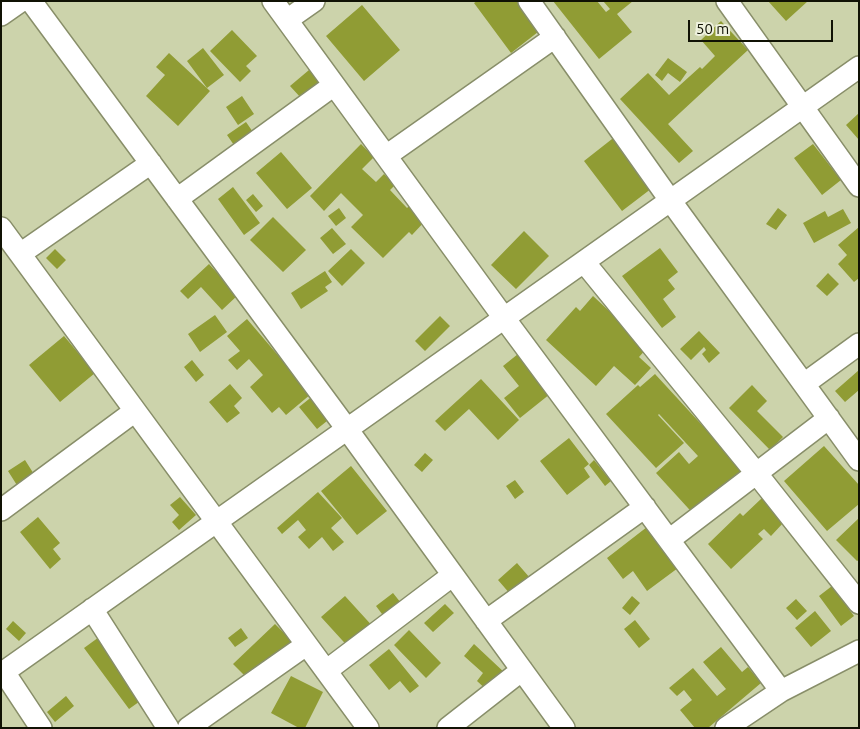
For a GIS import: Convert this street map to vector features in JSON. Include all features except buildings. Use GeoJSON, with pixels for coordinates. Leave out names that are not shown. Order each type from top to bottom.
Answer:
{"type":"FeatureCollection","features":[{"type":"Feature","properties":{"kind":"street"},"geometry":{"type":"LineString","coordinates":[[1,15],[21,1]]}},
{"type":"Feature","properties":{"kind":"street"},"geometry":{"type":"LineString","coordinates":[[32,1],[564,728]]}},
{"type":"Feature","properties":{"kind":"street"},"geometry":{"type":"LineString","coordinates":[[273,1],[504,318],[781,691]]}},
{"type":"Feature","properties":{"kind":"street"},"geometry":{"type":"LineString","coordinates":[[287,20],[314,1]]}},
{"type":"Feature","properties":{"kind":"street"},"geometry":{"type":"LineString","coordinates":[[530,1],[670,200],[859,460]]}},
{"type":"Feature","properties":{"kind":"street"},"geometry":{"type":"LineString","coordinates":[[727,1],[859,186]]}},
{"type":"Feature","properties":{"kind":"street"},"geometry":{"type":"LineString","coordinates":[[386,156],[555,37]]}},
{"type":"Feature","properties":{"kind":"street"},"geometry":{"type":"LineString","coordinates":[[41,728],[3,673],[859,67]]}},
{"type":"Feature","properties":{"kind":"street"},"geometry":{"type":"LineString","coordinates":[[177,199],[334,85]]}},
{"type":"Feature","properties":{"kind":"street"},"geometry":{"type":"LineString","coordinates":[[20,254],[150,163]]}},
{"type":"Feature","properties":{"kind":"street"},"geometry":{"type":"LineString","coordinates":[[1,228],[368,728]]}},
{"type":"Feature","properties":{"kind":"street"},"geometry":{"type":"LineString","coordinates":[[584,262],[757,474],[859,603]]}},
{"type":"Feature","properties":{"kind":"street"},"geometry":{"type":"LineString","coordinates":[[804,384],[859,344]]}},
{"type":"Feature","properties":{"kind":"street"},"geometry":{"type":"LineString","coordinates":[[1,510],[135,411]]}},
{"type":"Feature","properties":{"kind":"street"},"geometry":{"type":"LineString","coordinates":[[670,540],[828,418]]}},
{"type":"Feature","properties":{"kind":"street"},"geometry":{"type":"LineString","coordinates":[[486,621],[645,507]]}},
{"type":"Feature","properties":{"kind":"street"},"geometry":{"type":"LineString","coordinates":[[326,671],[453,575]]}},
{"type":"Feature","properties":{"kind":"street"},"geometry":{"type":"LineString","coordinates":[[92,609],[168,728]]}},
{"type":"Feature","properties":{"kind":"street"},"geometry":{"type":"LineString","coordinates":[[188,728],[306,645]]}},
{"type":"Feature","properties":{"kind":"street"},"geometry":{"type":"LineString","coordinates":[[726,728],[781,691],[859,651]]}},
{"type":"Feature","properties":{"kind":"street"},"geometry":{"type":"LineString","coordinates":[[448,728],[522,670]]}}]}
